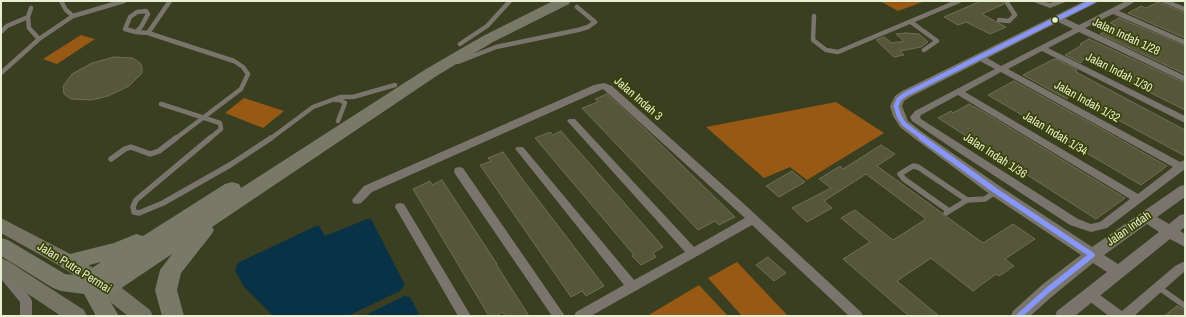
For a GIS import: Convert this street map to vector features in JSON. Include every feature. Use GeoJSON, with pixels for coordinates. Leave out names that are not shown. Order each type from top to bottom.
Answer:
{"type":"FeatureCollection","features":[{"type":"Feature","properties":{"kind":"highway"},"geometry":{"type":"LineString","coordinates":[[98,284],[175,225],[460,44],[547,1]]}},
{"type":"Feature","properties":{"kind":"highway"},"geometry":{"type":"LineString","coordinates":[[1,246],[61,282],[98,284],[219,212],[432,72],[488,39],[564,1]]}},
{"type":"Feature","properties":{"kind":"highway"},"geometry":{"type":"LineString","coordinates":[[173,316],[166,290],[171,270],[219,212]]}},
{"type":"Feature","properties":{"kind":"highway"},"geometry":{"type":"LineString","coordinates":[[70,262],[118,250],[175,225]]}},
{"type":"Feature","properties":{"kind":"highway"},"geometry":{"type":"LineString","coordinates":[[98,284],[98,301],[108,316]]}},
{"type":"Feature","properties":{"kind":"main road","name":"Jalan Putra Permai"},"geometry":{"type":"LineString","coordinates":[[1,225],[70,262],[98,284],[144,316]]}},
{"type":"Feature","properties":{"kind":"main road"},"geometry":{"type":"LineString","coordinates":[[1,266],[77,316]]}},
{"type":"Feature","properties":{"kind":"street"},"geometry":{"type":"LineString","coordinates":[[1035,1],[1050,6],[1064,1]]}},
{"type":"Feature","properties":{"kind":"street"},"geometry":{"type":"LineString","coordinates":[[1093,1],[906,94],[899,99],[896,106],[899,116],[904,124],[996,191],[1117,271]]}},
{"type":"Feature","properties":{"kind":"street"},"geometry":{"type":"LineString","coordinates":[[959,92],[1132,1]]}},
{"type":"Feature","properties":{"kind":"street"},"geometry":{"type":"LineString","coordinates":[[1163,1],[1185,10]]}},
{"type":"Feature","properties":{"kind":"street"},"geometry":{"type":"LineString","coordinates":[[1113,11],[1185,43]]}},
{"type":"Feature","properties":{"kind":"street","name":"Jalan Indah 1/28"},"geometry":{"type":"LineString","coordinates":[[1057,18],[1185,78]]}},
{"type":"Feature","properties":{"kind":"street","name":"Jalan Indah 1/30"},"geometry":{"type":"LineString","coordinates":[[1042,48],[1185,120]]}},
{"type":"Feature","properties":{"kind":"street","name":"Jalan Indah 1/32"},"geometry":{"type":"LineString","coordinates":[[981,58],[1183,166]]}},
{"type":"Feature","properties":{"kind":"street","name":"Jalan Indah 3"},"geometry":{"type":"LineString","coordinates":[[357,200],[368,189],[597,87],[604,86],[609,88],[857,316]]}},
{"type":"Feature","properties":{"kind":"street","name":"Jalan Indah 1/36"},"geometry":{"type":"LineString","coordinates":[[959,92],[916,115],[915,117],[917,121],[1074,222],[1091,228],[1098,227],[1138,199]]}},
{"type":"Feature","properties":{"kind":"street","name":"Jalan Indah 1/34"},"geometry":{"type":"LineString","coordinates":[[959,92],[1138,199]]}},
{"type":"Feature","properties":{"kind":"street"},"geometry":{"type":"LineString","coordinates":[[572,121],[693,253]]}},
{"type":"Feature","properties":{"kind":"street"},"geometry":{"type":"LineString","coordinates":[[520,149],[633,287]]}},
{"type":"Feature","properties":{"kind":"street"},"geometry":{"type":"LineString","coordinates":[[1138,199],[1183,166]]}},
{"type":"Feature","properties":{"kind":"street"},"geometry":{"type":"LineString","coordinates":[[459,171],[559,316]]}},
{"type":"Feature","properties":{"kind":"street","name":"Jalan Indah"},"geometry":{"type":"LineString","coordinates":[[1019,316],[1049,289],[1092,255],[1185,190]]}},
{"type":"Feature","properties":{"kind":"street"},"geometry":{"type":"LineString","coordinates":[[400,207],[466,316]]}},
{"type":"Feature","properties":{"kind":"street"},"geometry":{"type":"LineString","coordinates":[[1150,214],[1179,226],[1185,241]]}},
{"type":"Feature","properties":{"kind":"street"},"geometry":{"type":"LineString","coordinates":[[580,316],[753,219]]}},
{"type":"Feature","properties":{"kind":"street","name":"Jalan Indah"},"geometry":{"type":"LineString","coordinates":[[1068,314],[1117,271],[1179,226]]}},
{"type":"Feature","properties":{"kind":"street"},"geometry":{"type":"LineString","coordinates":[[1125,316],[1179,269],[1185,266]]}},
{"type":"Feature","properties":{"kind":"street"},"geometry":{"type":"LineString","coordinates":[[1,270],[26,301],[26,316]]}},
{"type":"Feature","properties":{"kind":"street"},"geometry":{"type":"LineString","coordinates":[[1089,294],[1119,316]]}},
{"type":"Feature","properties":{"kind":"lane"},"geometry":{"type":"LineString","coordinates":[[61,1],[66,10],[73,16]]}},
{"type":"Feature","properties":{"kind":"lane"},"geometry":{"type":"LineString","coordinates":[[1,73],[39,39],[73,16],[124,1]]}},
{"type":"Feature","properties":{"kind":"lane"},"geometry":{"type":"LineString","coordinates":[[148,33],[170,1]]}},
{"type":"Feature","properties":{"kind":"lane"},"geometry":{"type":"LineString","coordinates":[[460,44],[487,26],[510,1]]}},
{"type":"Feature","properties":{"kind":"lane"},"geometry":{"type":"LineString","coordinates":[[814,16],[813,40],[820,46],[833,52],[843,50],[960,1]]}},
{"type":"Feature","properties":{"kind":"lane"},"geometry":{"type":"LineString","coordinates":[[999,20],[1009,21],[1015,15],[1006,1]]}},
{"type":"Feature","properties":{"kind":"lane"},"geometry":{"type":"LineString","coordinates":[[432,72],[496,47],[578,30],[588,27],[595,22],[577,7]]}},
{"type":"Feature","properties":{"kind":"lane"},"geometry":{"type":"LineString","coordinates":[[31,8],[28,17],[29,28],[39,39]]}},
{"type":"Feature","properties":{"kind":"lane"},"geometry":{"type":"LineString","coordinates":[[111,159],[125,149],[131,147],[150,154],[155,153],[205,118],[241,89],[248,74],[243,67],[234,61],[148,33],[136,32],[128,31],[124,29],[130,17],[137,12],[146,11],[148,14],[141,27],[136,32]]}},
{"type":"Feature","properties":{"kind":"lane"},"geometry":{"type":"LineString","coordinates":[[1,32],[8,26],[28,17]]}},
{"type":"Feature","properties":{"kind":"lane"},"geometry":{"type":"LineString","coordinates":[[911,22],[937,41],[924,50]]}},
{"type":"Feature","properties":{"kind":"lane"},"geometry":{"type":"LineString","coordinates":[[162,104],[220,123],[221,129],[136,200],[133,207],[134,212],[139,213],[157,206],[223,169],[263,144],[314,107],[340,97],[353,97],[395,85]]}},
{"type":"Feature","properties":{"kind":"lane"},"geometry":{"type":"LineString","coordinates":[[329,100],[340,100],[345,103],[338,121]]}},
{"type":"Feature","properties":{"kind":"lane"},"geometry":{"type":"LineString","coordinates":[[967,200],[918,167],[913,166],[900,174],[947,212],[967,200],[985,199],[996,191]]}},
{"type":"Feature","properties":{"kind":"lane"},"geometry":{"type":"LineString","coordinates":[[1158,288],[1185,306]]}},
{"type":"Feature","properties":{"kind":"shaded area"},"geometry":{"type":"Polygon","coordinates":[[[880,1],[925,1],[898,11],[880,1]]]}},
{"type":"Feature","properties":{"kind":"shaded area"},"geometry":{"type":"Polygon","coordinates":[[[81,35],[95,39],[57,64],[43,59],[81,35]]]}},
{"type":"Feature","properties":{"kind":"shaded area"},"geometry":{"type":"Polygon","coordinates":[[[244,98],[284,111],[263,128],[225,113],[244,98]]]}},
{"type":"Feature","properties":{"kind":"shaded area"},"geometry":{"type":"Polygon","coordinates":[[[836,102],[884,133],[807,180],[790,167],[764,178],[706,127],[836,102]]]}},
{"type":"Feature","properties":{"kind":"shaded area"},"geometry":{"type":"Polygon","coordinates":[[[737,262],[788,316],[742,316],[708,278],[737,262]]]}},
{"type":"Feature","properties":{"kind":"shaded area"},"geometry":{"type":"Polygon","coordinates":[[[699,285],[728,316],[647,316],[699,285]]]}},
{"type":"Feature","properties":{"kind":"water"},"geometry":{"type":"Polygon","coordinates":[[[367,219],[371,219],[405,285],[400,291],[348,316],[273,316],[244,287],[235,270],[238,263],[316,226],[319,226],[325,236],[367,219]]]}},
{"type":"Feature","properties":{"kind":"water"},"geometry":{"type":"Polygon","coordinates":[[[404,296],[410,297],[420,316],[364,316],[404,296]]]}},
{"type":"Feature","properties":{"kind":"building"},"geometry":{"type":"Polygon","coordinates":[[[981,1],[1002,1],[1004,4],[982,14],[1006,27],[990,34],[966,22],[958,25],[944,17],[981,1]]]}},
{"type":"Feature","properties":{"kind":"building"},"geometry":{"type":"Polygon","coordinates":[[[1158,2],[1185,13],[1185,38],[1128,13],[1141,6],[1146,8],[1158,2]]]}},
{"type":"Feature","properties":{"kind":"building"},"geometry":{"type":"Polygon","coordinates":[[[1119,18],[1185,46],[1185,74],[1100,34],[1115,25],[1110,23],[1119,18]]]}},
{"type":"Feature","properties":{"kind":"building"},"geometry":{"type":"Polygon","coordinates":[[[896,34],[919,34],[928,42],[921,47],[900,51],[904,55],[894,57],[876,40],[884,37],[892,43],[904,41],[896,34]]]}},
{"type":"Feature","properties":{"kind":"building"},"geometry":{"type":"Polygon","coordinates":[[[1089,39],[1185,83],[1185,110],[1083,59],[1081,63],[1065,55],[1089,39]]]}},
{"type":"Feature","properties":{"kind":"building"},"geometry":{"type":"Polygon","coordinates":[[[114,57],[133,58],[142,66],[142,73],[129,86],[108,96],[92,100],[71,99],[64,94],[63,86],[72,74],[92,63],[114,57]]]}},
{"type":"Feature","properties":{"kind":"building"},"geometry":{"type":"Polygon","coordinates":[[[1056,59],[1077,70],[1076,72],[1185,130],[1185,156],[1070,94],[1067,99],[1023,75],[1056,59]]]}},
{"type":"Feature","properties":{"kind":"building"},"geometry":{"type":"Polygon","coordinates":[[[1014,81],[1167,166],[1141,185],[988,95],[1014,81]]]}},
{"type":"Feature","properties":{"kind":"building"},"geometry":{"type":"Polygon","coordinates":[[[607,94],[735,217],[719,225],[715,221],[698,230],[582,108],[598,102],[595,99],[607,94]]]}},
{"type":"Feature","properties":{"kind":"building"},"geometry":{"type":"Polygon","coordinates":[[[969,104],[1125,198],[1096,219],[938,118],[951,111],[953,113],[969,104]]]}},
{"type":"Feature","properties":{"kind":"building"},"geometry":{"type":"Polygon","coordinates":[[[561,131],[663,247],[653,253],[656,257],[641,265],[535,138],[550,132],[553,135],[561,131]]]}},
{"type":"Feature","properties":{"kind":"building"},"geometry":{"type":"Polygon","coordinates":[[[881,145],[895,154],[877,166],[942,213],[944,217],[947,217],[983,243],[1013,224],[1035,239],[1005,259],[1014,266],[999,276],[996,274],[973,291],[931,258],[897,281],[939,316],[909,316],[843,259],[870,242],[841,218],[855,210],[893,240],[926,219],[866,174],[824,201],[832,208],[807,222],[792,208],[831,188],[819,179],[840,166],[843,169],[881,145]]]}},
{"type":"Feature","properties":{"kind":"building"},"geometry":{"type":"Polygon","coordinates":[[[503,152],[604,286],[586,296],[582,291],[571,297],[480,165],[491,161],[488,158],[503,152]]]}},
{"type":"Feature","properties":{"kind":"building"},"geometry":{"type":"Polygon","coordinates":[[[792,171],[805,182],[779,197],[766,186],[792,171]]]}},
{"type":"Feature","properties":{"kind":"building"},"geometry":{"type":"Polygon","coordinates":[[[442,180],[529,316],[505,316],[503,312],[496,316],[489,316],[413,189],[430,181],[432,185],[442,180]]]}},
{"type":"Feature","properties":{"kind":"building"},"geometry":{"type":"Polygon","coordinates":[[[768,257],[786,273],[774,281],[756,265],[768,257]]]}},
{"type":"Feature","properties":{"kind":"building"},"geometry":{"type":"Polygon","coordinates":[[[1177,306],[1185,310],[1185,316],[1164,316],[1177,306]]]}},
{"type":"Feature","properties":{"kind":"transit line"},"geometry":{"type":"LineString","coordinates":[[1019,316],[1049,289],[1092,255],[996,191],[918,135],[904,124],[899,116],[896,106],[899,99],[906,94],[1093,1]]}}]}
